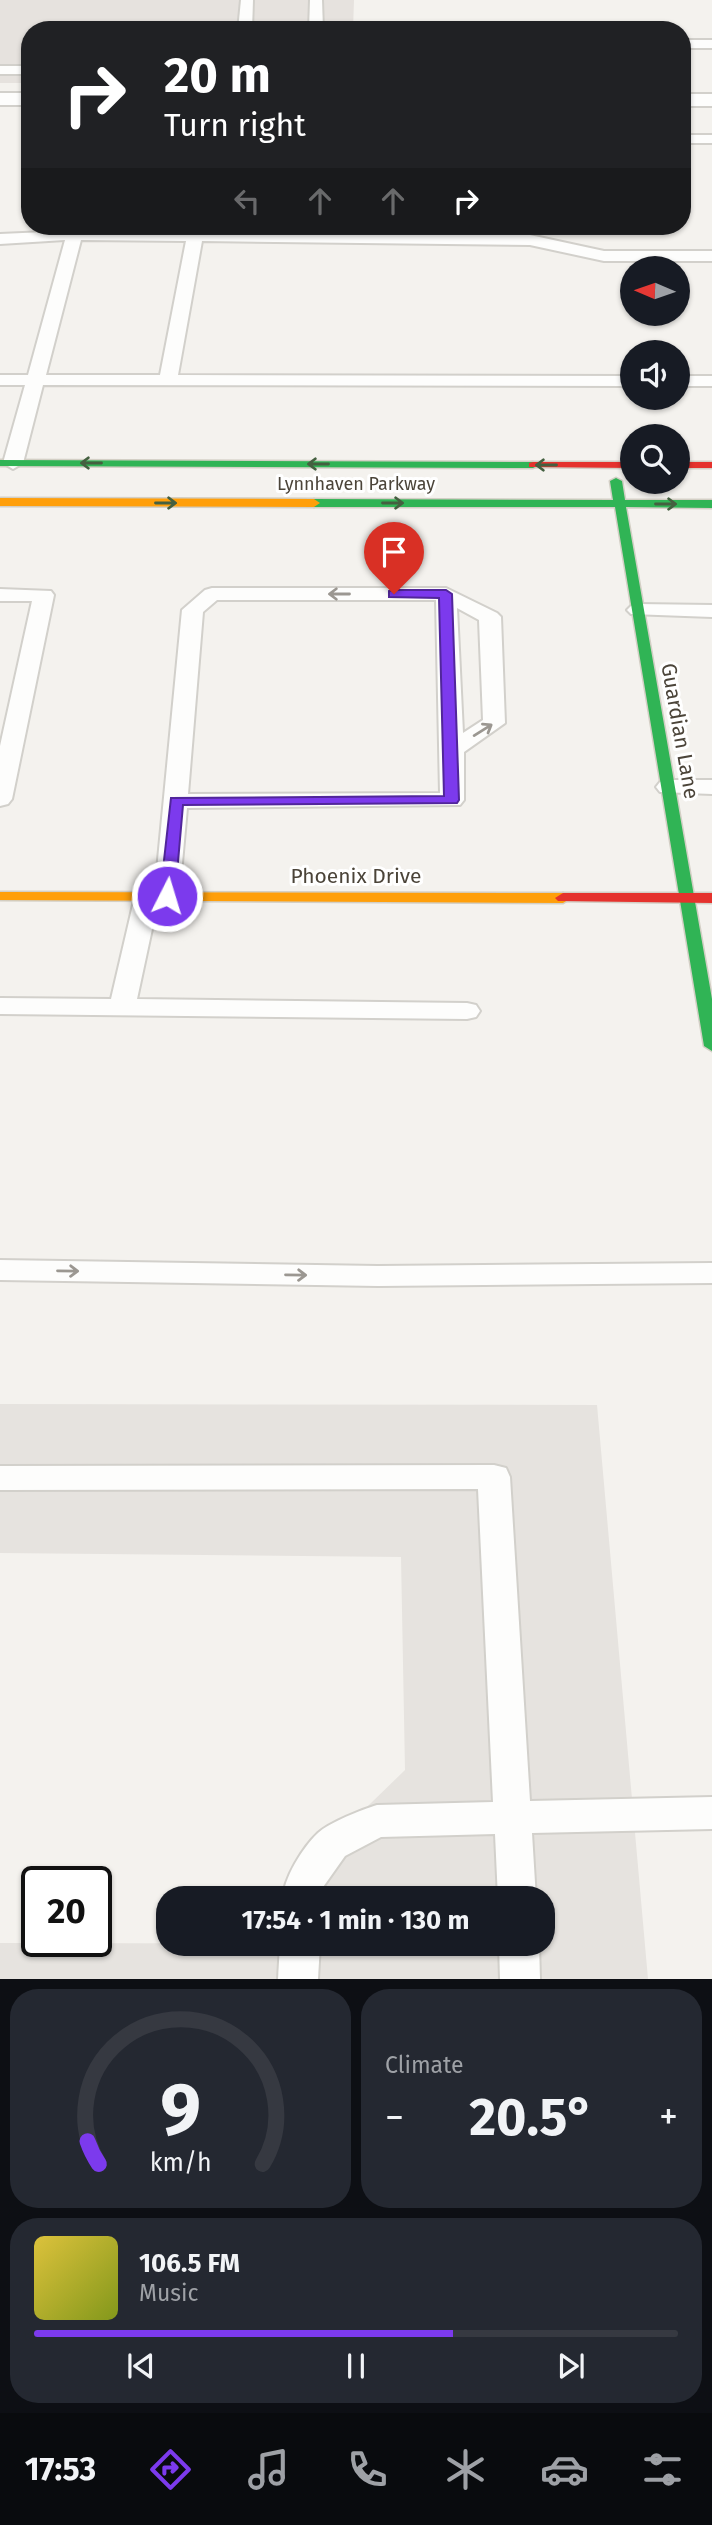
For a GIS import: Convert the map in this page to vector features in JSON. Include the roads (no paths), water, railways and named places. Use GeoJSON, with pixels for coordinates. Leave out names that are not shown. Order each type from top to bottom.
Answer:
{"type":"FeatureCollection","features":[{"type":"Feature","properties":{"kind":"street"},"geometry":{"type":"LineString","coordinates":[[0,99],[21,99]]}},
{"type":"Feature","properties":{"kind":"street"},"geometry":{"type":"LineString","coordinates":[[691,100],[712,100]]}},
{"type":"Feature","properties":{"kind":"street","name":"Lynnhaven Parkway"},"geometry":{"type":"LineString","coordinates":[[7,463],[620,465]]}},
{"type":"Feature","properties":{"kind":"street","name":"Guardian Lane"},"geometry":{"type":"LineString","coordinates":[[614,465],[712,1046]]}},
{"type":"Feature","properties":{"kind":"street"},"geometry":{"type":"LineString","coordinates":[[690,465],[712,465]]}},
{"type":"Feature","properties":{"kind":"street","name":"Lynnhaven Parkway"},"geometry":{"type":"LineString","coordinates":[[0,502],[712,504]]}},
{"type":"Feature","properties":{"kind":"street","name":"Phoenix Drive"},"geometry":{"type":"LineString","coordinates":[[0,896],[712,898]]}},
{"type":"Feature","properties":{"kind":"lane"},"geometry":{"type":"LineString","coordinates":[[246,21],[247,0]]}},
{"type":"Feature","properties":{"kind":"lane"},"geometry":{"type":"LineString","coordinates":[[316,0],[316,21]]}},
{"type":"Feature","properties":{"kind":"lane"},"geometry":{"type":"LineString","coordinates":[[691,44],[712,44]]}},
{"type":"Feature","properties":{"kind":"lane"},"geometry":{"type":"LineString","coordinates":[[0,69],[21,70]]}},
{"type":"Feature","properties":{"kind":"lane"},"geometry":{"type":"LineString","coordinates":[[691,139],[712,139]]}},
{"type":"Feature","properties":{"kind":"lane"},"geometry":{"type":"LineString","coordinates":[[0,239],[34,235]]}},
{"type":"Feature","properties":{"kind":"lane"},"geometry":{"type":"LineString","coordinates":[[7,463],[36,380],[75,235]]}},
{"type":"Feature","properties":{"kind":"lane"},"geometry":{"type":"LineString","coordinates":[[175,235],[530,240],[604,256],[712,256]]}},
{"type":"Feature","properties":{"kind":"lane"},"geometry":{"type":"LineString","coordinates":[[168,380],[195,236]]}},
{"type":"Feature","properties":{"kind":"lane"},"geometry":{"type":"LineString","coordinates":[[0,380],[620,381]]}},
{"type":"Feature","properties":{"kind":"lane"},"geometry":{"type":"LineString","coordinates":[[690,381],[712,381]]}},
{"type":"Feature","properties":{"kind":"lane"},"geometry":{"type":"LineString","coordinates":[[122,1008],[157,896],[176,801],[193,610],[212,594],[446,594],[490,617],[494,723],[452,749]]}},
{"type":"Feature","properties":{"kind":"lane"},"geometry":{"type":"LineString","coordinates":[[176,801],[452,800],[446,594]]}},
{"type":"Feature","properties":{"kind":"lane"},"geometry":{"type":"LineString","coordinates":[[0,595],[44,595],[1,791]]}},
{"type":"Feature","properties":{"kind":"lane"},"geometry":{"type":"LineString","coordinates":[[638,610],[712,611]]}},
{"type":"Feature","properties":{"kind":"lane"},"geometry":{"type":"LineString","coordinates":[[668,787],[712,787]]}},
{"type":"Feature","properties":{"kind":"lane"},"geometry":{"type":"LineString","coordinates":[[0,1006],[467,1012]]}},
{"type":"Feature","properties":{"kind":"lane"},"geometry":{"type":"LineString","coordinates":[[0,1270],[378,1276],[712,1273]]}},
{"type":"Feature","properties":{"kind":"lane"},"geometry":{"type":"LineString","coordinates":[[0,1478],[494,1477],[516,1886]]}},
{"type":"Feature","properties":{"kind":"lane"},"geometry":{"type":"LineString","coordinates":[[302,1886],[332,1844],[377,1821],[712,1814]]}},
{"type":"Feature","properties":{"kind":"lane"},"geometry":{"type":"LineString","coordinates":[[299,1979],[300,1956]]}},
{"type":"Feature","properties":{"kind":"lane"},"geometry":{"type":"LineString","coordinates":[[519,1956],[520,1979]]}}]}
